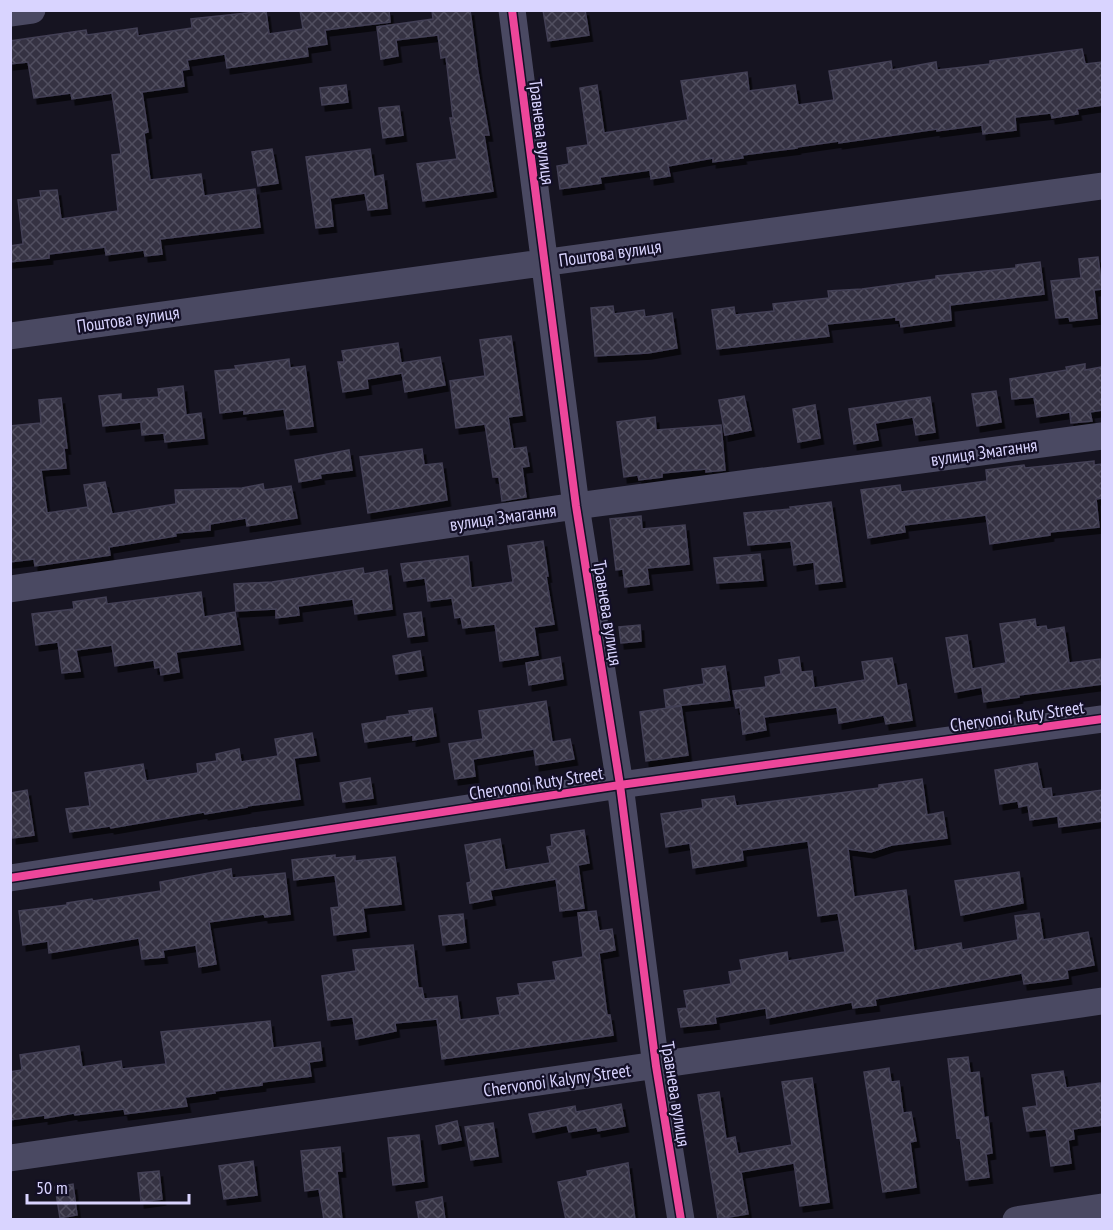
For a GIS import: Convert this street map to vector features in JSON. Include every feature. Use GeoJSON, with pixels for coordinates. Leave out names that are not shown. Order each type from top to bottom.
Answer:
{"type":"FeatureCollection","features":[{"type":"Feature","properties":{"kind":"street"},"geometry":{"type":"LineString","coordinates":[[10,14],[32,10]]}},
{"type":"Feature","properties":{"kind":"street","name":"Травнева вулиця"},"geometry":{"type":"LineString","coordinates":[[512,10],[576,506],[620,786],[656,1066],[681,1220]]}},
{"type":"Feature","properties":{"kind":"street","name":"Поштова вулиця"},"geometry":{"type":"LineString","coordinates":[[10,336],[1102,186]]}},
{"type":"Feature","properties":{"kind":"street","name":"вулиця Змагання"},"geometry":{"type":"LineString","coordinates":[[10,589],[576,506],[1102,436]]}},
{"type":"Feature","properties":{"kind":"street","name":"Chervonoi Ruty Street"},"geometry":{"type":"LineString","coordinates":[[10,878],[620,786],[1102,719]]}},
{"type":"Feature","properties":{"kind":"street","name":"Chervonoi Kalyny Street"},"geometry":{"type":"LineString","coordinates":[[10,1158],[1102,1001]]}},
{"type":"Feature","properties":{"kind":"street"},"geometry":{"type":"LineString","coordinates":[[1017,1220],[1102,1207]]}},
{"type":"Feature","properties":{"kind":"building"},"geometry":{"type":"Polygon","coordinates":[[[300,10],[389,10],[390,22],[325,30],[327,44],[307,47],[308,56],[227,68],[225,54],[187,60],[189,69],[182,70],[184,86],[142,92],[148,132],[144,133],[150,180],[201,174],[204,196],[255,189],[260,227],[160,239],[162,254],[145,256],[144,250],[106,255],[105,247],[49,254],[49,258],[10,262],[10,246],[23,244],[18,200],[41,197],[40,191],[57,190],[61,219],[118,211],[112,155],[121,154],[112,93],[72,99],[71,93],[34,98],[28,62],[10,64],[10,41],[86,30],[87,35],[137,28],[138,36],[192,28],[191,19],[266,11],[269,34],[303,29],[300,10]]]}},
{"type":"Feature","properties":{"kind":"building"},"geometry":{"type":"Polygon","coordinates":[[[432,10],[470,10],[489,135],[484,135],[493,191],[423,201],[417,164],[457,159],[450,118],[453,118],[446,57],[441,58],[438,35],[396,40],[398,56],[381,59],[377,27],[433,19],[432,10]]]}},
{"type":"Feature","properties":{"kind":"building"},"geometry":{"type":"Polygon","coordinates":[[[543,10],[585,10],[589,35],[548,41],[543,10]]]}},
{"type":"Feature","properties":{"kind":"building"},"geometry":{"type":"Polygon","coordinates":[[[1082,49],[1085,64],[1102,62],[1102,105],[1077,109],[1078,114],[1052,118],[1051,113],[1015,117],[1016,130],[983,134],[982,125],[937,131],[937,129],[742,155],[743,158],[713,162],[713,158],[668,166],[670,176],[651,179],[650,170],[600,177],[601,183],[560,189],[557,166],[569,164],[567,148],[588,145],[580,88],[597,85],[604,133],[688,120],[681,81],[747,72],[749,91],[795,85],[798,105],[834,100],[829,71],[891,61],[892,70],[936,62],[937,70],[1082,49]]]}},
{"type":"Feature","properties":{"kind":"building"},"geometry":{"type":"Polygon","coordinates":[[[346,85],[348,102],[322,105],[320,88],[346,85]]]}},
{"type":"Feature","properties":{"kind":"building"},"geometry":{"type":"Polygon","coordinates":[[[399,106],[403,135],[383,138],[379,108],[399,106]]]}},
{"type":"Feature","properties":{"kind":"building"},"geometry":{"type":"Polygon","coordinates":[[[272,149],[278,183],[258,186],[252,152],[272,149]]]}},
{"type":"Feature","properties":{"kind":"building"},"geometry":{"type":"Polygon","coordinates":[[[370,149],[374,177],[383,175],[387,208],[368,210],[365,193],[330,198],[333,226],[316,228],[306,157],[370,149]]]}},
{"type":"Feature","properties":{"kind":"building"},"geometry":{"type":"Polygon","coordinates":[[[1098,257],[1102,289],[1094,290],[1097,318],[1070,321],[1069,317],[1056,318],[1051,281],[1081,278],[1079,259],[1098,257]]]}},
{"type":"Feature","properties":{"kind":"building"},"geometry":{"type":"Polygon","coordinates":[[[1040,262],[1044,294],[950,305],[951,320],[901,327],[900,320],[896,320],[896,317],[827,324],[829,336],[717,349],[712,310],[734,307],[735,315],[774,311],[773,304],[829,298],[828,291],[936,279],[936,276],[1016,268],[1016,265],[1040,262]]]}},
{"type":"Feature","properties":{"kind":"building"},"geometry":{"type":"Polygon","coordinates":[[[613,306],[614,314],[644,310],[645,317],[672,313],[677,348],[648,353],[595,356],[591,308],[613,306]]]}},
{"type":"Feature","properties":{"kind":"building"},"geometry":{"type":"Polygon","coordinates":[[[511,336],[522,415],[508,417],[513,449],[526,447],[529,466],[522,467],[526,497],[502,501],[499,477],[493,477],[485,424],[456,428],[450,381],[485,376],[480,340],[511,336]]]}},
{"type":"Feature","properties":{"kind":"building"},"geometry":{"type":"Polygon","coordinates":[[[398,343],[401,363],[440,357],[445,385],[405,392],[402,373],[367,379],[368,388],[343,392],[338,362],[344,362],[342,351],[398,343]]]}},
{"type":"Feature","properties":{"kind":"building"},"geometry":{"type":"Polygon","coordinates":[[[289,359],[290,368],[305,366],[313,426],[287,429],[284,409],[244,414],[244,410],[220,413],[215,371],[289,359]]]}},
{"type":"Feature","properties":{"kind":"building"},"geometry":{"type":"Polygon","coordinates":[[[1085,364],[1085,370],[1102,367],[1102,410],[1090,412],[1092,421],[1071,423],[1070,412],[1037,417],[1034,397],[1012,399],[1010,379],[1067,370],[1066,367],[1085,364]]]}},
{"type":"Feature","properties":{"kind":"building"},"geometry":{"type":"Polygon","coordinates":[[[183,386],[186,415],[201,413],[204,438],[165,442],[164,433],[142,435],[141,422],[103,426],[99,396],[121,394],[121,400],[159,397],[158,389],[183,386]]]}},
{"type":"Feature","properties":{"kind":"building"},"geometry":{"type":"Polygon","coordinates":[[[996,391],[1001,422],[977,426],[972,394],[996,391]]]}},
{"type":"Feature","properties":{"kind":"building"},"geometry":{"type":"Polygon","coordinates":[[[744,396],[751,430],[725,435],[719,400],[744,396]]]}},
{"type":"Feature","properties":{"kind":"building"},"geometry":{"type":"Polygon","coordinates":[[[930,397],[935,432],[916,435],[913,417],[875,423],[878,440],[854,444],[849,409],[930,397]]]}},
{"type":"Feature","properties":{"kind":"building"},"geometry":{"type":"Polygon","coordinates":[[[61,398],[67,448],[64,448],[66,468],[41,470],[47,513],[88,507],[84,485],[105,482],[112,514],[176,504],[175,490],[242,488],[263,484],[264,490],[291,486],[297,518],[247,526],[246,518],[210,524],[210,530],[175,533],[176,536],[109,547],[110,555],[35,566],[34,559],[10,562],[10,486],[13,486],[10,467],[10,426],[41,423],[39,400],[61,398]]]}},
{"type":"Feature","properties":{"kind":"building"},"geometry":{"type":"Polygon","coordinates":[[[815,405],[820,438],[798,442],[793,409],[815,405]]]}},
{"type":"Feature","properties":{"kind":"building"},"geometry":{"type":"Polygon","coordinates":[[[655,417],[656,430],[721,425],[725,470],[706,472],[706,469],[662,473],[662,477],[639,480],[638,475],[624,477],[617,422],[655,417]]]}},
{"type":"Feature","properties":{"kind":"building"},"geometry":{"type":"Polygon","coordinates":[[[422,449],[424,465],[442,463],[447,500],[368,513],[360,457],[422,449]]]}},
{"type":"Feature","properties":{"kind":"building"},"geometry":{"type":"Polygon","coordinates":[[[349,450],[352,470],[320,474],[321,478],[299,482],[295,460],[349,450]]]}},
{"type":"Feature","properties":{"kind":"building"},"geometry":{"type":"Polygon","coordinates":[[[1094,461],[1094,465],[1102,464],[1102,498],[1096,499],[1099,527],[1050,532],[1050,535],[990,544],[986,515],[904,525],[905,532],[868,538],[861,490],[900,485],[901,492],[987,481],[986,470],[1024,465],[1025,468],[1094,461]]]}},
{"type":"Feature","properties":{"kind":"building"},"geometry":{"type":"Polygon","coordinates":[[[831,502],[842,581],[816,584],[814,562],[794,565],[791,541],[748,545],[744,513],[791,509],[790,507],[831,502]]]}},
{"type":"Feature","properties":{"kind":"building"},"geometry":{"type":"Polygon","coordinates":[[[641,516],[642,529],[685,525],[689,564],[647,568],[649,584],[625,587],[623,569],[616,570],[610,519],[641,516]]]}},
{"type":"Feature","properties":{"kind":"building"},"geometry":{"type":"Polygon","coordinates":[[[543,541],[554,624],[534,627],[538,655],[500,661],[495,624],[463,628],[461,617],[455,618],[452,598],[428,601],[425,578],[404,581],[401,564],[468,556],[471,588],[513,582],[508,546],[543,541]]]}},
{"type":"Feature","properties":{"kind":"building"},"geometry":{"type":"Polygon","coordinates":[[[760,554],[763,580],[717,583],[714,558],[760,554]]]}},
{"type":"Feature","properties":{"kind":"building"},"geometry":{"type":"Polygon","coordinates":[[[363,568],[364,574],[387,570],[392,609],[355,614],[353,599],[298,606],[299,615],[276,618],[276,609],[236,611],[234,584],[272,582],[363,568]]]}},
{"type":"Feature","properties":{"kind":"building"},"geometry":{"type":"Polygon","coordinates":[[[201,592],[204,617],[235,612],[240,644],[176,652],[179,672],[161,675],[160,667],[155,668],[154,660],[115,666],[112,645],[76,650],[80,671],[62,673],[58,642],[36,645],[32,614],[74,609],[73,602],[106,597],[107,604],[201,592]]]}},
{"type":"Feature","properties":{"kind":"building"},"geometry":{"type":"Polygon","coordinates":[[[421,612],[424,635],[408,637],[404,614],[421,612]]]}},
{"type":"Feature","properties":{"kind":"building"},"geometry":{"type":"Polygon","coordinates":[[[1035,619],[1036,627],[1046,626],[1047,630],[1064,627],[1069,663],[1100,659],[1102,684],[984,702],[982,687],[955,692],[946,638],[967,635],[972,669],[1006,663],[1000,624],[1035,619]]]}},
{"type":"Feature","properties":{"kind":"building"},"geometry":{"type":"Polygon","coordinates":[[[640,625],[641,641],[621,643],[619,627],[640,625]]]}},
{"type":"Feature","properties":{"kind":"building"},"geometry":{"type":"Polygon","coordinates":[[[420,651],[423,670],[396,674],[393,656],[420,651]]]}},
{"type":"Feature","properties":{"kind":"building"},"geometry":{"type":"Polygon","coordinates":[[[560,657],[563,679],[529,685],[526,663],[560,657]]]}},
{"type":"Feature","properties":{"kind":"building"},"geometry":{"type":"Polygon","coordinates":[[[799,657],[801,672],[812,671],[814,688],[865,680],[862,662],[892,658],[897,686],[906,684],[912,720],[886,724],[884,715],[839,723],[837,707],[764,717],[766,730],[743,734],[740,707],[736,708],[733,691],[766,687],[765,677],[781,674],[779,660],[799,657]]]}},
{"type":"Feature","properties":{"kind":"building"},"geometry":{"type":"Polygon","coordinates":[[[725,666],[730,700],[666,707],[664,690],[704,684],[702,669],[725,666]]]}},
{"type":"Feature","properties":{"kind":"building"},"geometry":{"type":"Polygon","coordinates":[[[546,701],[552,742],[570,739],[574,759],[536,765],[534,749],[473,759],[475,776],[455,779],[449,744],[483,739],[479,711],[546,701]]]}},
{"type":"Feature","properties":{"kind":"building"},"geometry":{"type":"Polygon","coordinates":[[[681,706],[688,755],[646,761],[640,712],[681,706]]]}},
{"type":"Feature","properties":{"kind":"building"},"geometry":{"type":"Polygon","coordinates":[[[432,708],[436,736],[413,740],[413,735],[365,742],[362,724],[410,714],[409,711],[432,708]]]}},
{"type":"Feature","properties":{"kind":"building"},"geometry":{"type":"Polygon","coordinates":[[[312,733],[316,755],[294,758],[300,799],[111,828],[110,826],[70,832],[66,809],[90,806],[85,773],[143,764],[146,781],[198,773],[197,764],[217,761],[216,754],[239,749],[241,762],[278,756],[275,739],[312,733]]]}},
{"type":"Feature","properties":{"kind":"building"},"geometry":{"type":"Polygon","coordinates":[[[1037,763],[1042,789],[1051,788],[1052,797],[1102,790],[1102,821],[1059,827],[1058,816],[1030,820],[1028,805],[1019,807],[1018,801],[1000,804],[995,770],[1037,763]]]}},
{"type":"Feature","properties":{"kind":"building"},"geometry":{"type":"Polygon","coordinates":[[[370,778],[373,798],[343,802],[340,783],[370,778]]]}},
{"type":"Feature","properties":{"kind":"building"},"geometry":{"type":"Polygon","coordinates":[[[922,779],[927,815],[943,812],[947,838],[892,845],[871,852],[848,849],[854,897],[906,890],[914,951],[961,943],[962,950],[1018,940],[1015,916],[1039,913],[1043,940],[1088,932],[1094,965],[1067,970],[1068,978],[1024,984],[1022,973],[875,999],[876,1005],[853,1008],[852,1002],[767,1018],[766,1008],[715,1017],[716,1023],[681,1027],[678,1009],[687,1008],[684,991],[731,984],[729,972],[742,970],[740,960],[787,952],[788,961],[845,952],[838,913],[818,916],[808,841],[742,850],[743,860],[693,868],[690,843],[666,847],[661,814],[703,808],[702,800],[734,796],[736,806],[879,788],[879,785],[922,779]]]}},
{"type":"Feature","properties":{"kind":"building"},"geometry":{"type":"Polygon","coordinates":[[[27,790],[34,835],[13,838],[10,793],[27,790]]]}},
{"type":"Feature","properties":{"kind":"building"},"geometry":{"type":"Polygon","coordinates":[[[584,830],[589,863],[578,865],[584,908],[560,911],[556,879],[490,890],[492,899],[470,903],[467,883],[471,882],[465,845],[500,839],[505,870],[550,863],[547,847],[552,846],[551,835],[584,830]]]}},
{"type":"Feature","properties":{"kind":"building"},"geometry":{"type":"Polygon","coordinates":[[[335,855],[335,858],[355,856],[355,861],[395,857],[401,904],[363,908],[366,931],[334,935],[331,908],[339,907],[335,875],[294,880],[292,860],[335,855]]]}},
{"type":"Feature","properties":{"kind":"building"},"geometry":{"type":"Polygon","coordinates":[[[231,869],[232,878],[285,873],[290,914],[265,917],[264,914],[209,922],[216,964],[199,967],[196,945],[163,950],[164,957],[142,959],[139,938],[49,953],[48,941],[23,945],[19,911],[161,891],[160,882],[231,869]]]}},
{"type":"Feature","properties":{"kind":"building"},"geometry":{"type":"Polygon","coordinates":[[[1019,872],[1023,903],[961,915],[955,881],[1019,872]]]}},
{"type":"Feature","properties":{"kind":"building"},"geometry":{"type":"Polygon","coordinates":[[[596,911],[599,931],[612,929],[615,950],[599,953],[607,1015],[610,1015],[613,1035],[442,1059],[437,1019],[395,1023],[396,1031],[356,1039],[353,1017],[328,1020],[322,976],[356,971],[353,950],[413,945],[418,988],[422,988],[424,999],[457,996],[460,1020],[500,1015],[497,998],[520,995],[518,984],[556,980],[553,962],[583,957],[578,913],[596,911]]]}},
{"type":"Feature","properties":{"kind":"building"},"geometry":{"type":"Polygon","coordinates":[[[463,914],[466,942],[443,945],[439,916],[463,914]]]}},
{"type":"Feature","properties":{"kind":"building"},"geometry":{"type":"Polygon","coordinates":[[[270,1021],[273,1048],[320,1042],[322,1060],[309,1062],[311,1076],[262,1082],[262,1085],[185,1097],[187,1106],[125,1114],[124,1109],[10,1120],[10,1072],[22,1070],[20,1055],[79,1046],[82,1067],[121,1061],[122,1069],[166,1064],[161,1032],[270,1021]]]}},
{"type":"Feature","properties":{"kind":"building"},"geometry":{"type":"Polygon","coordinates":[[[968,1057],[970,1073],[979,1072],[984,1118],[988,1117],[992,1153],[986,1154],[989,1177],[966,1180],[960,1137],[957,1138],[948,1059],[968,1057]]]}},
{"type":"Feature","properties":{"kind":"building"},"geometry":{"type":"Polygon","coordinates":[[[889,1068],[891,1082],[899,1081],[903,1113],[911,1112],[916,1141],[910,1142],[916,1187],[883,1192],[864,1072],[889,1068]]]}},
{"type":"Feature","properties":{"kind":"building"},"geometry":{"type":"Polygon","coordinates":[[[1063,1071],[1066,1088],[1100,1083],[1102,1125],[1073,1129],[1074,1139],[1068,1140],[1071,1163],[1051,1166],[1046,1129],[1027,1131],[1023,1108],[1037,1106],[1032,1075],[1063,1071]]]}},
{"type":"Feature","properties":{"kind":"building"},"geometry":{"type":"Polygon","coordinates":[[[812,1078],[829,1202],[800,1206],[794,1163],[741,1172],[748,1214],[718,1219],[698,1095],[719,1092],[726,1139],[735,1137],[738,1154],[792,1145],[782,1082],[812,1078]]]}},
{"type":"Feature","properties":{"kind":"building"},"geometry":{"type":"Polygon","coordinates":[[[621,1104],[625,1126],[598,1131],[597,1127],[569,1132],[567,1125],[533,1132],[529,1114],[575,1106],[576,1112],[621,1104]]]}},
{"type":"Feature","properties":{"kind":"building"},"geometry":{"type":"Polygon","coordinates":[[[457,1121],[461,1140],[439,1144],[436,1126],[457,1121]]]}},
{"type":"Feature","properties":{"kind":"building"},"geometry":{"type":"Polygon","coordinates":[[[493,1123],[498,1156],[471,1160],[465,1127],[493,1123]]]}},
{"type":"Feature","properties":{"kind":"building"},"geometry":{"type":"Polygon","coordinates":[[[419,1135],[424,1181],[393,1185],[388,1138],[419,1135]]]}},
{"type":"Feature","properties":{"kind":"building"},"geometry":{"type":"Polygon","coordinates":[[[340,1147],[342,1171],[337,1171],[342,1220],[324,1220],[319,1189],[305,1191],[301,1151],[340,1147]]]}},
{"type":"Feature","properties":{"kind":"building"},"geometry":{"type":"Polygon","coordinates":[[[253,1161],[257,1195],[224,1199],[219,1166],[253,1161]]]}},
{"type":"Feature","properties":{"kind":"building"},"geometry":{"type":"Polygon","coordinates":[[[628,1163],[635,1220],[566,1220],[558,1182],[588,1176],[587,1171],[628,1163]]]}},
{"type":"Feature","properties":{"kind":"building"},"geometry":{"type":"Polygon","coordinates":[[[159,1171],[162,1199],[141,1202],[138,1173],[159,1171]]]}},
{"type":"Feature","properties":{"kind":"building"},"geometry":{"type":"Polygon","coordinates":[[[73,1184],[77,1215],[60,1218],[55,1187],[73,1184]]]}},
{"type":"Feature","properties":{"kind":"building"},"geometry":{"type":"Polygon","coordinates":[[[442,1197],[445,1220],[419,1220],[416,1202],[442,1197]]]}},
{"type":"Feature","properties":{"kind":"cycle path"},"geometry":{"type":"LineString","coordinates":[[512,10],[576,506],[620,785],[656,1066],[681,1220]]}},
{"type":"Feature","properties":{"kind":"cycle path"},"geometry":{"type":"LineString","coordinates":[[10,878],[620,785],[1102,719]]}}]}
